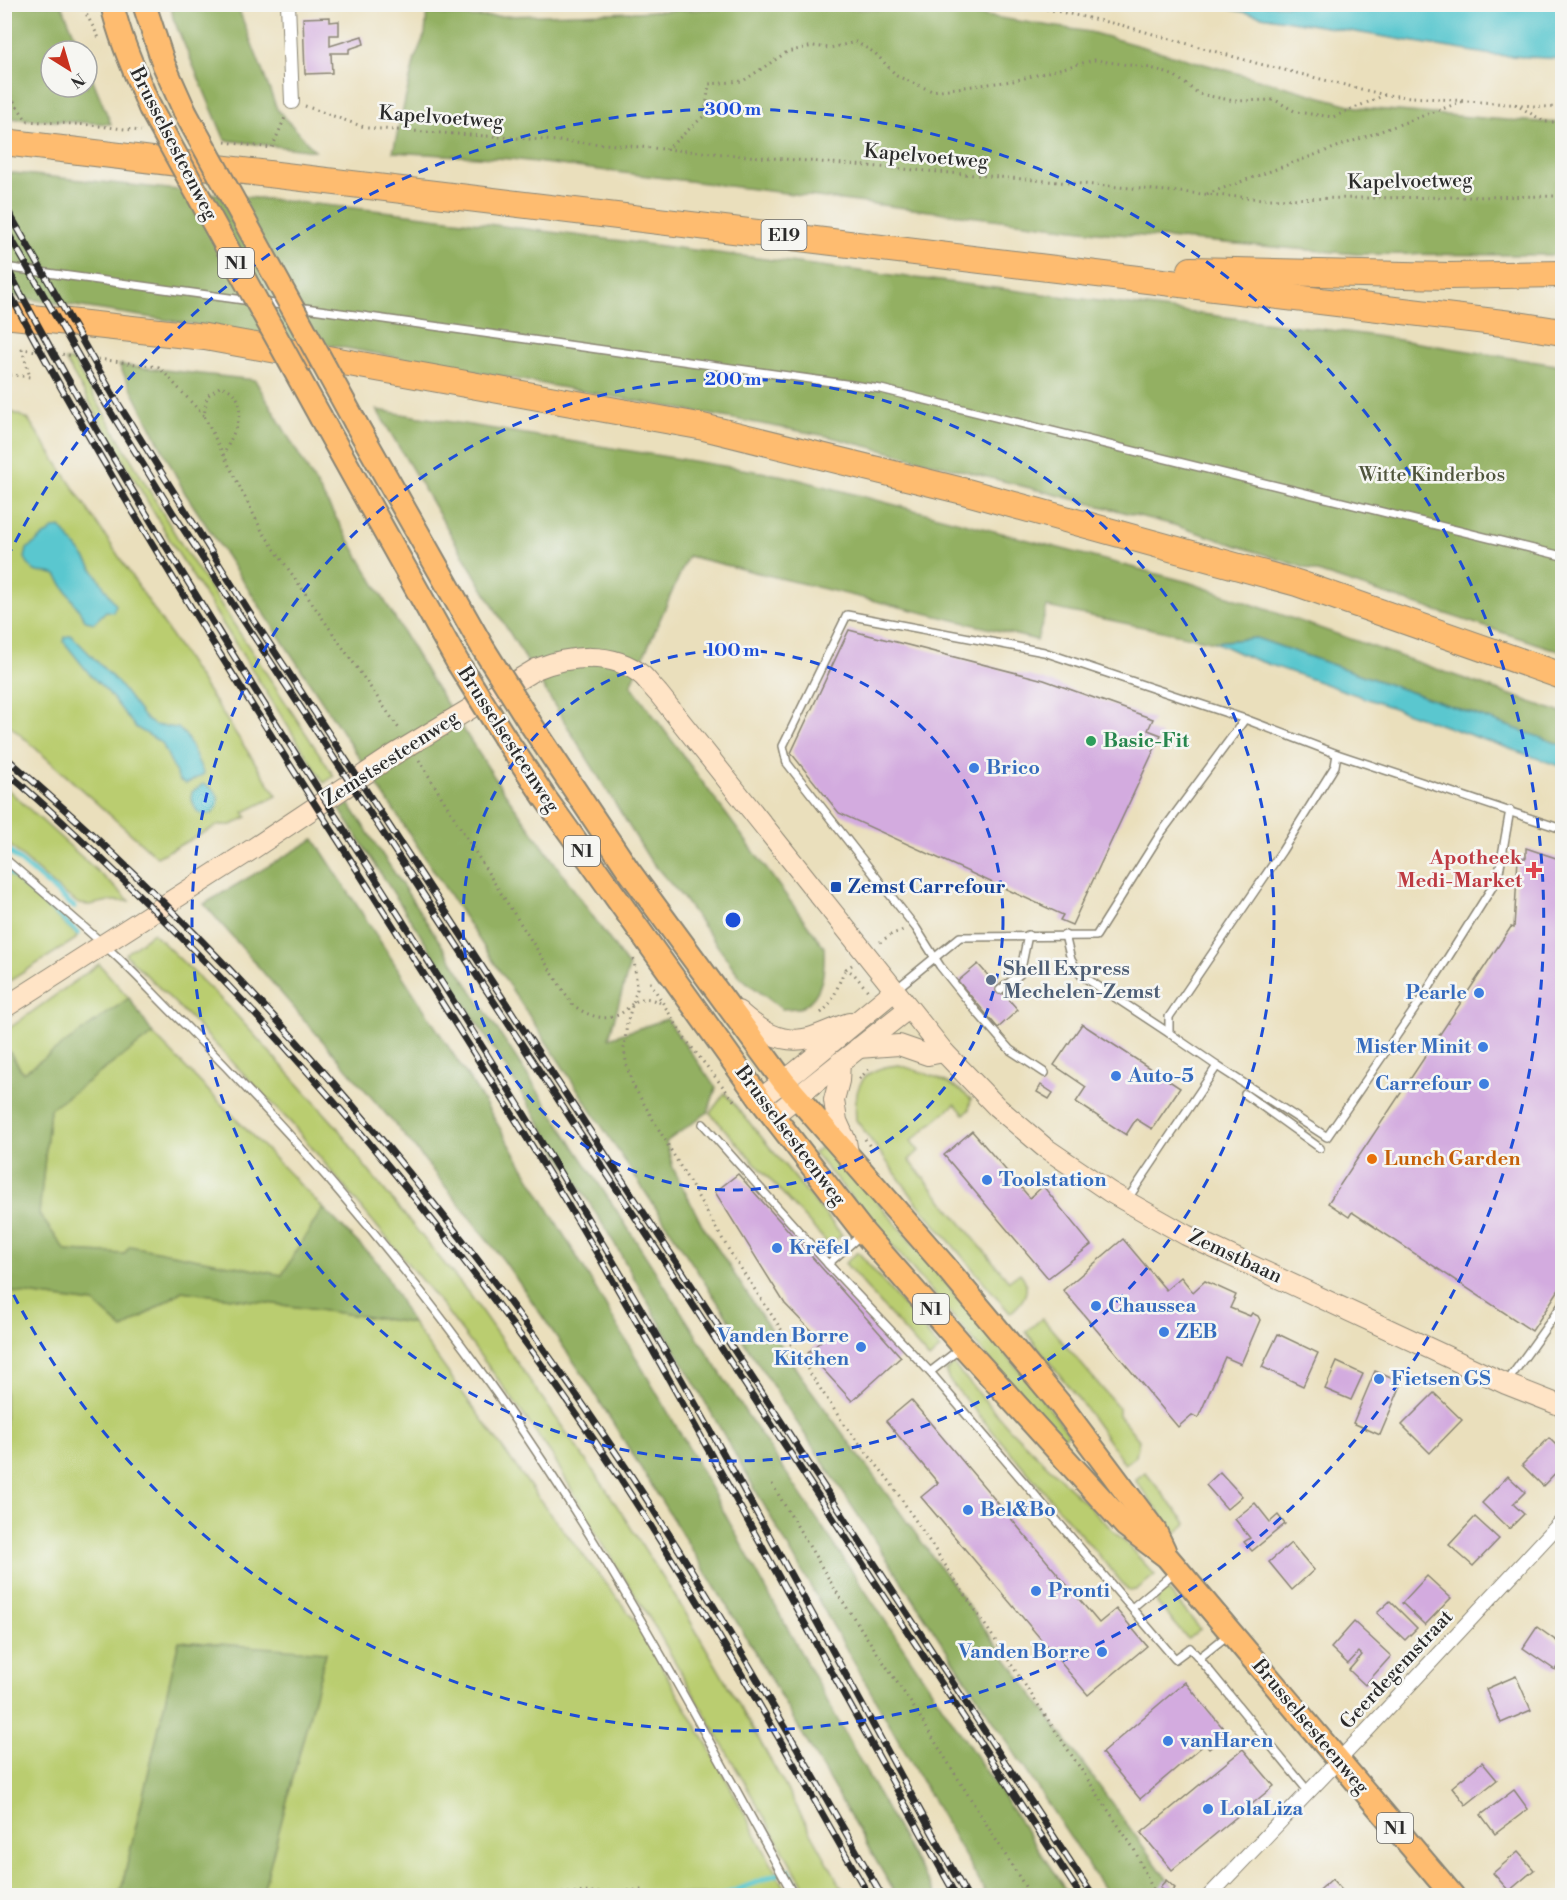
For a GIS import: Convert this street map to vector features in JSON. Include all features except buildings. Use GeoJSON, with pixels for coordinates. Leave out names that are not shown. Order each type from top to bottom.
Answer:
{"type":"FeatureCollection","features":[{"type":"Feature","properties":{"kind":"highway","name":"E19"},"geometry":{"type":"LineString","coordinates":[[4,142],[1037,266],[1563,332]]}},
{"type":"Feature","properties":{"kind":"highway"},"geometry":{"type":"LineString","coordinates":[[1037,266],[1449,276],[1563,274]]}},
{"type":"Feature","properties":{"kind":"highway"},"geometry":{"type":"LineString","coordinates":[[4,315],[205,337],[699,426],[967,492],[1297,583],[1563,676]]}},
{"type":"Feature","properties":{"kind":"main road","name":"Brusselsesteenweg"},"geometry":{"type":"LineString","coordinates":[[112,4],[150,108],[458,663],[545,798],[767,1108],[864,1233],[1126,1526],[1172,1564],[1453,1896]]}},
{"type":"Feature","properties":{"kind":"main road","name":"Brusselsesteenweg"},"geometry":{"type":"LineString","coordinates":[[144,4],[164,65],[185,112],[355,422],[483,648],[530,723],[629,871],[790,1089],[1060,1404],[1155,1531],[1172,1564]]}},
{"type":"Feature","properties":{"kind":"street"},"geometry":{"type":"LineString","coordinates":[[288,4],[292,102]]}},
{"type":"Feature","properties":{"kind":"street","name":"Zemstsesteenweg"},"geometry":{"type":"LineString","coordinates":[[4,1008],[104,946],[410,744],[536,669],[558,661],[577,658],[596,658],[631,668],[642,675],[864,955]]}},
{"type":"Feature","properties":{"kind":"street","name":"Zemstbaan"},"geometry":{"type":"LineString","coordinates":[[864,955],[944,1052],[997,1107],[1044,1147],[1125,1202],[1186,1235],[1506,1384],[1563,1406]]}},
{"type":"Feature","properties":{"kind":"street"},"geometry":{"type":"LineString","coordinates":[[767,1108],[790,1089],[858,1021],[894,991]]}},
{"type":"Feature","properties":{"kind":"street"},"geometry":{"type":"LineString","coordinates":[[724,998],[763,1031],[778,1039],[810,1038],[858,1021]]}},
{"type":"Feature","properties":{"kind":"street"},"geometry":{"type":"LineString","coordinates":[[790,1089],[840,1062],[908,1009]]}},
{"type":"Feature","properties":{"kind":"street"},"geometry":{"type":"LineString","coordinates":[[858,1048],[899,1045],[928,1055],[944,1052]]}},
{"type":"Feature","properties":{"kind":"street"},"geometry":{"type":"LineString","coordinates":[[840,1062],[839,1081],[834,1100],[837,1121],[846,1141],[848,1154]]}},
{"type":"Feature","properties":{"kind":"street","name":"Geerdegemstraat"},"geometry":{"type":"LineString","coordinates":[[1209,1896],[1563,1521]]}},
{"type":"Feature","properties":{"kind":"lane"},"geometry":{"type":"LineString","coordinates":[[4,267],[632,352],[881,389],[1563,556]]}},
{"type":"Feature","properties":{"kind":"lane"},"geometry":{"type":"LineString","coordinates":[[1045,1073],[1010,1050],[935,957],[916,928],[787,763],[783,746],[847,615],[1044,652],[1245,719],[1337,754],[1563,829]]}},
{"type":"Feature","properties":{"kind":"lane"},"geometry":{"type":"LineString","coordinates":[[894,991],[960,937],[1096,936],[1161,833],[1245,719]]}},
{"type":"Feature","properties":{"kind":"lane"},"geometry":{"type":"LineString","coordinates":[[1169,1033],[1169,1017],[1282,851],[1335,766],[1337,754]]}},
{"type":"Feature","properties":{"kind":"lane"},"geometry":{"type":"LineString","coordinates":[[1065,935],[1071,960],[1081,975],[1327,1137],[1423,998],[1498,878],[1510,810]]}},
{"type":"Feature","properties":{"kind":"lane"},"geometry":{"type":"LineString","coordinates":[[4,858],[104,946],[248,1088],[404,1270],[482,1373],[527,1439],[635,1610],[743,1799],[794,1896]]}},
{"type":"Feature","properties":{"kind":"lane"},"geometry":{"type":"LineString","coordinates":[[1000,990],[1020,974],[1028,935]]}},
{"type":"Feature","properties":{"kind":"lane"},"geometry":{"type":"LineString","coordinates":[[1125,1202],[1217,1066]]}},
{"type":"Feature","properties":{"kind":"lane"},"geometry":{"type":"LineString","coordinates":[[1245,1094],[1320,1148]]}},
{"type":"Feature","properties":{"kind":"lane"},"geometry":{"type":"LineString","coordinates":[[703,1124],[828,1264],[930,1372],[1174,1659],[1190,1648],[1308,1791]]}},
{"type":"Feature","properties":{"kind":"lane"},"geometry":{"type":"LineString","coordinates":[[828,1264],[864,1233]]}},
{"type":"Feature","properties":{"kind":"lane"},"geometry":{"type":"LineString","coordinates":[[1506,1384],[1563,1305]]}},
{"type":"Feature","properties":{"kind":"lane"},"geometry":{"type":"LineString","coordinates":[[930,1372],[963,1346]]}},
{"type":"Feature","properties":{"kind":"lane"},"geometry":{"type":"LineString","coordinates":[[1132,1608],[1172,1564]]}},
{"type":"Feature","properties":{"kind":"lane"},"geometry":{"type":"LineString","coordinates":[[1199,1658],[1231,1633]]}},
{"type":"Feature","properties":{"kind":"path"},"geometry":{"type":"LineString","coordinates":[[1023,4],[1121,25],[1256,63],[1385,95],[1563,108]]}},
{"type":"Feature","properties":{"kind":"path"},"geometry":{"type":"LineString","coordinates":[[666,150],[705,115],[709,84],[743,81],[788,52],[813,46],[830,48],[856,42],[874,53],[897,76],[932,91],[1013,81],[1094,60],[1159,71],[1175,76],[1198,94],[1235,102],[1275,100],[1296,112],[1333,117],[1385,95]]}},
{"type":"Feature","properties":{"kind":"path"},"geometry":{"type":"LineString","coordinates":[[1206,194],[1465,100]]}},
{"type":"Feature","properties":{"kind":"path","name":"Kapelvoetweg"},"geometry":{"type":"LineString","coordinates":[[292,102],[367,128],[1263,199],[1563,196]]}},
{"type":"Feature","properties":{"kind":"path"},"geometry":{"type":"LineString","coordinates":[[1514,104],[1545,122],[1563,122]]}},
{"type":"Feature","properties":{"kind":"path"},"geometry":{"type":"LineString","coordinates":[[4,374],[30,377],[22,349],[159,367],[204,416],[262,531],[410,744],[490,876],[572,1004],[581,1012],[606,1017],[618,1015],[641,999],[649,998],[662,1003]]}},
{"type":"Feature","properties":{"kind":"path"},"geometry":{"type":"LineString","coordinates":[[204,416],[207,396],[221,386],[233,392],[240,408],[236,427],[223,456]]}},
{"type":"Feature","properties":{"kind":"path"},"geometry":{"type":"LineString","coordinates":[[639,964],[633,954],[637,988],[627,1023],[624,1049],[627,1067],[641,1101],[730,1252],[845,1426],[894,1489],[1134,1850],[1156,1896]]}},
{"type":"Feature","properties":{"kind":"path"},"geometry":{"type":"LineString","coordinates":[[817,1016],[832,1002],[846,969]]}},
{"type":"Feature","properties":{"kind":"path"},"geometry":{"type":"LineString","coordinates":[[645,974],[685,1039],[723,1087]]}},
{"type":"Feature","properties":{"kind":"path"},"geometry":{"type":"LineString","coordinates":[[857,1082],[874,1065]]}},
{"type":"Feature","properties":{"kind":"path"},"geometry":{"type":"LineString","coordinates":[[772,1484],[839,1596],[911,1703],[1031,1896]]}},
{"type":"Feature","properties":{"kind":"path"},"geometry":{"type":"LineString","coordinates":[[490,1896],[643,1890]]}},
{"type":"Feature","properties":{"kind":"green space"},"geometry":{"type":"Polygon","coordinates":[[[4,5],[62,5],[76,39],[39,39],[39,99],[99,99],[99,95],[111,124],[5,118],[4,5]]]}},
{"type":"Feature","properties":{"kind":"green space"},"geometry":{"type":"Polygon","coordinates":[[[171,5],[237,5],[277,109],[315,151],[225,140],[173,18],[171,5]]]}},
{"type":"Feature","properties":{"kind":"green space"},"geometry":{"type":"Polygon","coordinates":[[[757,7],[954,11],[1090,32],[1361,108],[1562,123],[1562,255],[1357,254],[1106,233],[511,159],[393,152],[415,58],[425,34],[427,13],[473,17],[757,7]]]}},
{"type":"Feature","properties":{"kind":"green space","name":"Witte Kinderbos"},"geometry":{"type":"Polygon","coordinates":[[[4,172],[392,212],[1369,335],[1562,366],[1562,652],[1174,525],[827,436],[340,347],[5,295],[4,172]]]}},
{"type":"Feature","properties":{"kind":"green space"},"geometry":{"type":"Polygon","coordinates":[[[65,360],[73,361],[181,544],[334,776],[324,783],[174,547],[65,360]]]}},
{"type":"Feature","properties":{"kind":"green space"},"geometry":{"type":"Polygon","coordinates":[[[119,365],[255,380],[430,678],[502,789],[629,967],[609,1038],[667,1019],[716,1088],[708,1112],[666,1142],[673,1168],[701,1223],[798,1372],[1177,1893],[1172,1895],[1108,1895],[185,493],[119,365]]]}},
{"type":"Feature","properties":{"kind":"green space"},"geometry":{"type":"Polygon","coordinates":[[[5,409],[28,419],[277,796],[244,812],[247,817],[232,825],[219,825],[157,857],[5,721],[5,409]]]}},
{"type":"Feature","properties":{"kind":"green space"},"geometry":{"type":"Polygon","coordinates":[[[377,410],[785,476],[1188,582],[1562,713],[1562,745],[1256,638],[1215,642],[1047,607],[1037,640],[688,556],[631,685],[824,947],[822,981],[815,996],[802,1007],[782,1009],[740,977],[683,898],[650,860],[498,614],[377,410]]]}},
{"type":"Feature","properties":{"kind":"green space"},"geometry":{"type":"Polygon","coordinates":[[[5,787],[130,901],[79,904],[56,887],[5,841],[5,787]]]}},
{"type":"Feature","properties":{"kind":"green space"},"geometry":{"type":"Polygon","coordinates":[[[349,804],[620,1216],[744,1410],[1069,1895],[987,1895],[613,1241],[504,1065],[340,810],[349,804]]]}},
{"type":"Feature","properties":{"kind":"green space"},"geometry":{"type":"Polygon","coordinates":[[[314,839],[486,1105],[580,1262],[686,1443],[911,1854],[936,1895],[896,1895],[746,1637],[585,1378],[504,1261],[411,1143],[204,904],[314,839]]]}},
{"type":"Feature","properties":{"kind":"green space"},"geometry":{"type":"Polygon","coordinates":[[[4,870],[77,935],[76,939],[5,984],[4,870]]]}},
{"type":"Feature","properties":{"kind":"green space"},"geometry":{"type":"Polygon","coordinates":[[[153,933],[229,1007],[337,1127],[363,1164],[470,1295],[610,1495],[688,1617],[846,1895],[809,1895],[655,1627],[597,1535],[552,1455],[442,1305],[293,1125],[125,954],[153,933]]]}},
{"type":"Feature","properties":{"kind":"green space"},"geometry":{"type":"Polygon","coordinates":[[[99,964],[129,998],[23,1073],[5,1045],[4,1032],[99,964]]]}},
{"type":"Feature","properties":{"kind":"green space"},"geometry":{"type":"Polygon","coordinates":[[[129,998],[153,1034],[50,1109],[39,1214],[66,1251],[124,1254],[130,1246],[282,1275],[323,1208],[380,1265],[412,1323],[182,1291],[123,1329],[94,1303],[5,1291],[5,1045],[23,1073],[129,998]]]}},
{"type":"Feature","properties":{"kind":"green space"},"geometry":{"type":"Polygon","coordinates":[[[153,1034],[323,1208],[282,1275],[130,1246],[124,1254],[66,1251],[39,1214],[50,1109],[153,1034]]]}},
{"type":"Feature","properties":{"kind":"green space"},"geometry":{"type":"Polygon","coordinates":[[[899,1065],[945,1082],[971,1099],[969,1110],[964,1114],[955,1104],[911,1141],[919,1151],[909,1160],[1009,1281],[1020,1273],[1024,1279],[1026,1289],[1023,1299],[1010,1313],[918,1204],[856,1120],[856,1097],[862,1080],[876,1070],[899,1065]]]}},
{"type":"Feature","properties":{"kind":"green space"},"geometry":{"type":"Polygon","coordinates":[[[725,1093],[842,1235],[829,1245],[710,1113],[725,1093]]]}},
{"type":"Feature","properties":{"kind":"green space"},"geometry":{"type":"Polygon","coordinates":[[[827,1142],[1030,1383],[1067,1431],[1068,1434],[1062,1439],[983,1352],[814,1153],[827,1142]]]}},
{"type":"Feature","properties":{"kind":"green space"},"geometry":{"type":"Polygon","coordinates":[[[858,1252],[940,1349],[929,1359],[845,1263],[858,1252]]]}},
{"type":"Feature","properties":{"kind":"green space"},"geometry":{"type":"Polygon","coordinates":[[[5,1291],[94,1303],[123,1329],[182,1291],[412,1323],[543,1504],[635,1621],[715,1758],[788,1895],[262,1895],[326,1653],[179,1641],[120,1895],[5,1896],[5,1291]]]}},
{"type":"Feature","properties":{"kind":"green space"},"geometry":{"type":"Polygon","coordinates":[[[1042,1318],[1119,1408],[1119,1415],[1139,1440],[1136,1456],[1125,1464],[1083,1405],[1026,1332],[1042,1318]]]}},
{"type":"Feature","properties":{"kind":"green space"},"geometry":{"type":"Polygon","coordinates":[[[953,1364],[1010,1429],[1123,1540],[1155,1575],[1136,1590],[1129,1591],[948,1379],[946,1371],[953,1364]]]}},
{"type":"Feature","properties":{"kind":"green space"},"geometry":{"type":"Polygon","coordinates":[[[1145,1472],[1187,1524],[1175,1534],[1135,1480],[1145,1472]]]}},
{"type":"Feature","properties":{"kind":"green space"},"geometry":{"type":"Polygon","coordinates":[[[1168,1590],[1200,1629],[1188,1639],[1157,1603],[1158,1597],[1168,1590]]]}},
{"type":"Feature","properties":{"kind":"green space"},"geometry":{"type":"Polygon","coordinates":[[[179,1641],[326,1652],[262,1895],[120,1895],[179,1641]]]}},
{"type":"Feature","properties":{"kind":"water"},"geometry":{"type":"Polygon","coordinates":[[[1214,5],[1562,5],[1562,59],[1492,55],[1261,16],[1214,5]]]}},
{"type":"Feature","properties":{"kind":"water"},"geometry":{"type":"Polygon","coordinates":[[[60,527],[86,559],[116,605],[113,612],[106,611],[94,623],[86,621],[56,575],[36,572],[25,558],[27,549],[53,529],[60,527]]]}},
{"type":"Feature","properties":{"kind":"water"},"geometry":{"type":"Polygon","coordinates":[[[71,635],[118,683],[143,716],[154,725],[178,728],[186,736],[204,774],[186,784],[179,780],[162,743],[135,727],[64,642],[65,637],[71,635]]]}},
{"type":"Feature","properties":{"kind":"water"},"geometry":{"type":"Polygon","coordinates":[[[1256,638],[1562,745],[1562,767],[1248,657],[1215,642],[1256,638]]]}},
{"type":"Feature","properties":{"kind":"water"},"geometry":{"type":"Polygon","coordinates":[[[203,784],[217,794],[218,800],[214,811],[204,815],[198,812],[191,799],[192,792],[203,784]]]}},
{"type":"Feature","properties":{"kind":"waterway"},"geometry":{"type":"LineString","coordinates":[[4,847],[74,907]]}},
{"type":"Feature","properties":{"kind":"waterway"},"geometry":{"type":"LineString","coordinates":[[4,867],[78,933]]}},
{"type":"Feature","properties":{"kind":"waterway"},"geometry":{"type":"LineString","coordinates":[[721,1896],[788,1870],[802,1896]]}},
{"type":"Feature","properties":{"kind":"railway"},"geometry":{"type":"LineString","coordinates":[[4,204],[116,400],[254,620],[1093,1896]]}},
{"type":"Feature","properties":{"kind":"railway"},"geometry":{"type":"LineString","coordinates":[[4,226],[107,406],[173,513],[1081,1896]]}},
{"type":"Feature","properties":{"kind":"railway"},"geometry":{"type":"LineString","coordinates":[[4,262],[68,380],[206,612],[495,1066],[618,1269],[770,1537],[967,1896]]}},
{"type":"Feature","properties":{"kind":"railway"},"geometry":{"type":"LineString","coordinates":[[4,283],[67,399],[202,625],[485,1070],[605,1267],[956,1896]]}},
{"type":"Feature","properties":{"kind":"railway"},"geometry":{"type":"LineString","coordinates":[[4,756],[174,913],[254,996],[332,1081],[478,1260],[612,1447],[683,1557],[751,1669],[882,1896]]}},
{"type":"Feature","properties":{"kind":"railway"},"geometry":{"type":"LineString","coordinates":[[4,770],[100,858],[218,975],[336,1105],[448,1240],[553,1381],[639,1507],[740,1672],[869,1896]]}},
{"type":"Feature","properties":{"kind":"place","name":"Basic-Fit"},"geometry":{"type":"Point","coordinates":[1091,741]}},
{"type":"Feature","properties":{"kind":"place","name":"Brico"},"geometry":{"type":"Point","coordinates":[974,768]}},
{"type":"Feature","properties":{"kind":"place","name":"Apotheek Medi-Market"},"geometry":{"type":"Point","coordinates":[1534,870]}},
{"type":"Feature","properties":{"kind":"place","name":"Zemst Carrefour"},"geometry":{"type":"Point","coordinates":[836,887]}},
{"type":"Feature","properties":{"kind":"place","name":"Shell Express Mechelen-Zemst"},"geometry":{"type":"Point","coordinates":[991,980]}},
{"type":"Feature","properties":{"kind":"place","name":"Pearle"},"geometry":{"type":"Point","coordinates":[1479,993]}},
{"type":"Feature","properties":{"kind":"place","name":"Mister Minit"},"geometry":{"type":"Point","coordinates":[1483,1047]}},
{"type":"Feature","properties":{"kind":"place","name":"Auto-5"},"geometry":{"type":"Point","coordinates":[1116,1076]}},
{"type":"Feature","properties":{"kind":"place","name":"Carrefour"},"geometry":{"type":"Point","coordinates":[1484,1084]}},
{"type":"Feature","properties":{"kind":"place","name":"Lunch Garden"},"geometry":{"type":"Point","coordinates":[1372,1159]}},
{"type":"Feature","properties":{"kind":"place","name":"Toolstation"},"geometry":{"type":"Point","coordinates":[987,1180]}},
{"type":"Feature","properties":{"kind":"place","name":"Krëfel"},"geometry":{"type":"Point","coordinates":[777,1248]}},
{"type":"Feature","properties":{"kind":"place","name":"Chaussea"},"geometry":{"type":"Point","coordinates":[1096,1306]}},
{"type":"Feature","properties":{"kind":"place","name":"ZEB"},"geometry":{"type":"Point","coordinates":[1164,1332]}},
{"type":"Feature","properties":{"kind":"place","name":"Vanden Borre Kitchen"},"geometry":{"type":"Point","coordinates":[861,1347]}},
{"type":"Feature","properties":{"kind":"place","name":"Fietsen GS"},"geometry":{"type":"Point","coordinates":[1379,1379]}},
{"type":"Feature","properties":{"kind":"place","name":"Bel&Bo"},"geometry":{"type":"Point","coordinates":[968,1510]}},
{"type":"Feature","properties":{"kind":"place","name":"Pronti"},"geometry":{"type":"Point","coordinates":[1036,1591]}},
{"type":"Feature","properties":{"kind":"place","name":"Vanden Borre"},"geometry":{"type":"Point","coordinates":[1102,1652]}},
{"type":"Feature","properties":{"kind":"place","name":"vanHaren"},"geometry":{"type":"Point","coordinates":[1168,1741]}},
{"type":"Feature","properties":{"kind":"place","name":"LolaLiza"},"geometry":{"type":"Point","coordinates":[1208,1809]}}]}
